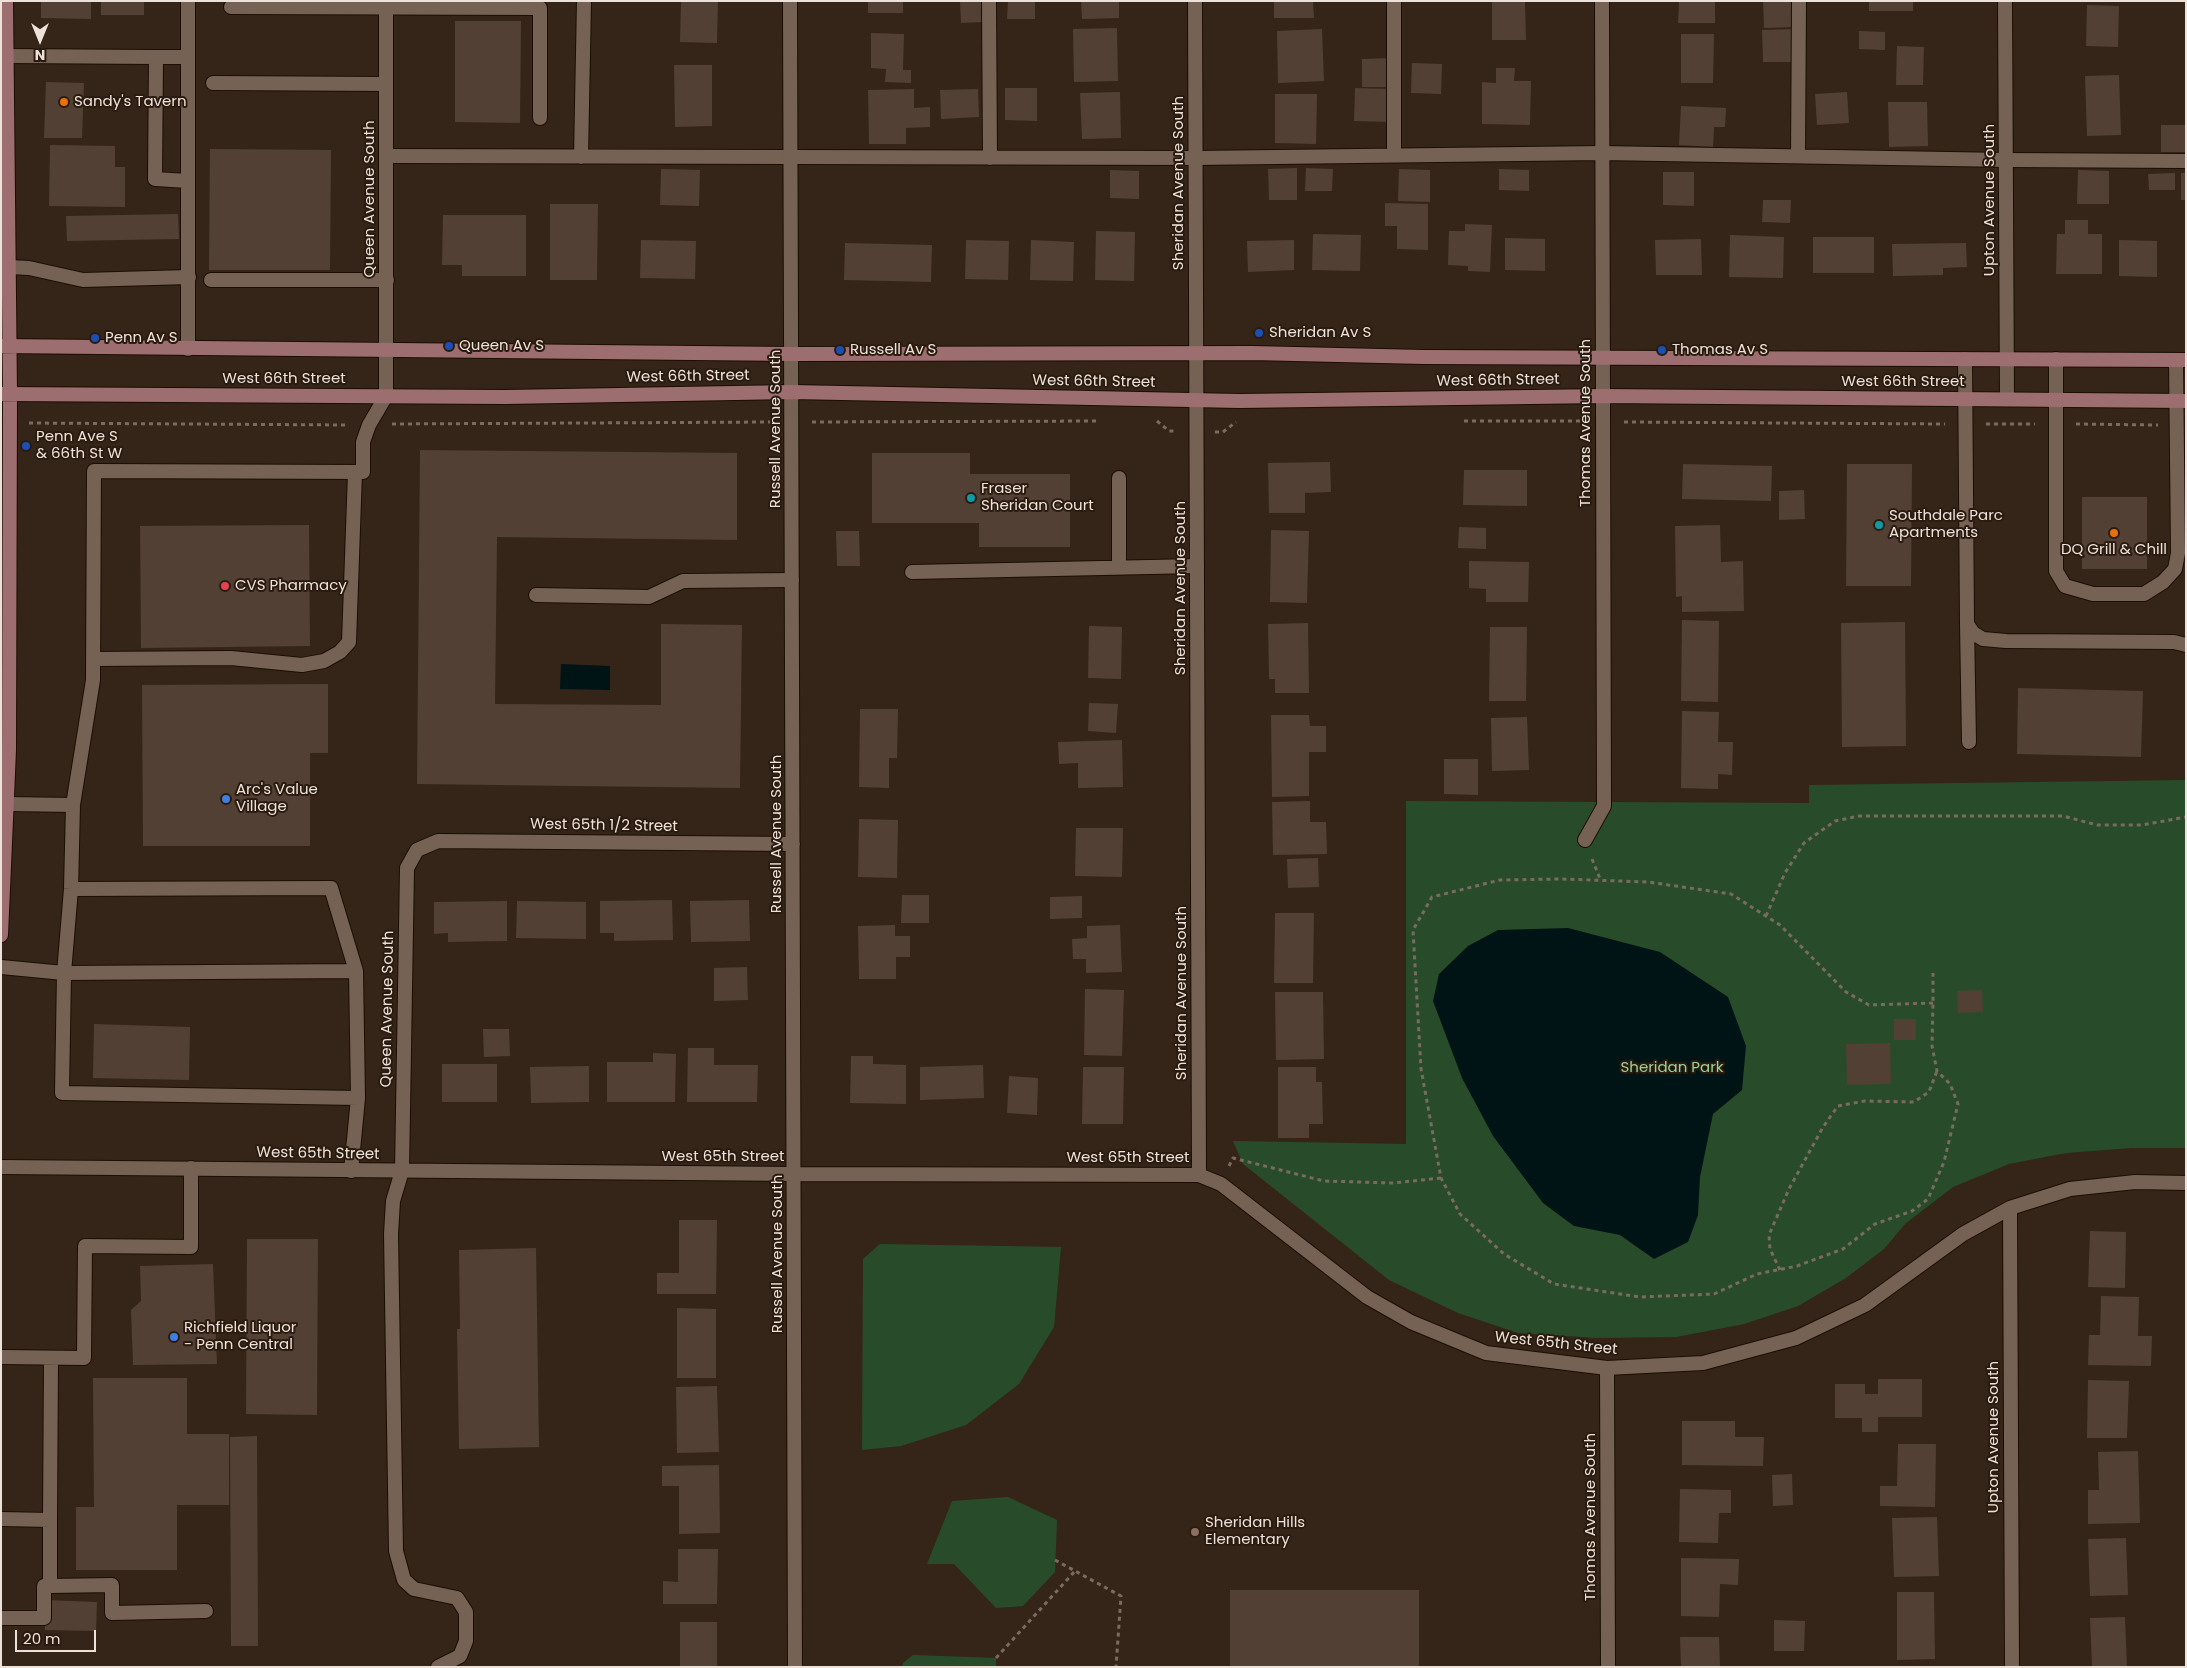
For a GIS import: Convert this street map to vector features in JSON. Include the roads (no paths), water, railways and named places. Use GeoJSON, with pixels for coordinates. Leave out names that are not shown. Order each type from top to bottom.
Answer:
{"type":"FeatureCollection","features":[{"type":"Feature","properties":{"kind":"main road"},"geometry":{"type":"LineString","coordinates":[[1,934],[7,804],[5,346],[9,267],[6,1]]}},
{"type":"Feature","properties":{"kind":"main road","name":"West 66th Street"},"geometry":{"type":"LineString","coordinates":[[5,346],[792,354],[1196,353],[1603,358],[2181,360]]}},
{"type":"Feature","properties":{"kind":"main road","name":"West 66th Street"},"geometry":{"type":"LineString","coordinates":[[6,394],[505,397],[792,392],[1196,400],[1603,396],[2181,401]]}},
{"type":"Feature","properties":{"kind":"street"},"geometry":{"type":"LineString","coordinates":[[188,1],[188,349]]}},
{"type":"Feature","properties":{"kind":"street"},"geometry":{"type":"LineString","coordinates":[[581,157],[584,1]]}},
{"type":"Feature","properties":{"kind":"street","name":"Russell Avenue South"},"geometry":{"type":"LineString","coordinates":[[790,1],[795,1667]]}},
{"type":"Feature","properties":{"kind":"street"},"geometry":{"type":"LineString","coordinates":[[989,1],[990,158]]}},
{"type":"Feature","properties":{"kind":"street","name":"Sheridan Avenue South"},"geometry":{"type":"LineString","coordinates":[[1195,1],[1199,1175]]}},
{"type":"Feature","properties":{"kind":"street"},"geometry":{"type":"LineString","coordinates":[[1394,1],[1394,156]]}},
{"type":"Feature","properties":{"kind":"street","name":"Thomas Avenue South"},"geometry":{"type":"LineString","coordinates":[[1585,840],[1604,806],[1602,1]]}},
{"type":"Feature","properties":{"kind":"street"},"geometry":{"type":"LineString","coordinates":[[1798,156],[1799,1]]}},
{"type":"Feature","properties":{"kind":"street","name":"Upton Avenue South"},"geometry":{"type":"LineString","coordinates":[[2005,1],[2007,398]]}},
{"type":"Feature","properties":{"kind":"street"},"geometry":{"type":"LineString","coordinates":[[231,7],[386,4],[540,5],[540,118]]}},
{"type":"Feature","properties":{"kind":"street","name":"Queen Avenue South"},"geometry":{"type":"LineString","coordinates":[[386,4],[386,396]]}},
{"type":"Feature","properties":{"kind":"street"},"geometry":{"type":"LineString","coordinates":[[7,56],[188,57]]}},
{"type":"Feature","properties":{"kind":"street"},"geometry":{"type":"LineString","coordinates":[[156,57],[155,179],[188,181]]}},
{"type":"Feature","properties":{"kind":"street"},"geometry":{"type":"LineString","coordinates":[[213,83],[386,84]]}},
{"type":"Feature","properties":{"kind":"street"},"geometry":{"type":"LineString","coordinates":[[386,156],[1196,158],[1602,153],[2186,161]]}},
{"type":"Feature","properties":{"kind":"street"},"geometry":{"type":"LineString","coordinates":[[9,267],[29,268],[83,280],[189,277]]}},
{"type":"Feature","properties":{"kind":"street"},"geometry":{"type":"LineString","coordinates":[[211,280],[387,280]]}},
{"type":"Feature","properties":{"kind":"street"},"geometry":{"type":"LineString","coordinates":[[1965,358],[1969,742]]}},
{"type":"Feature","properties":{"kind":"street"},"geometry":{"type":"LineString","coordinates":[[2056,359],[2056,571],[2065,586],[2093,594],[2144,594],[2164,582],[2175,569],[2178,554],[2176,425],[2181,401],[2181,360]]}},
{"type":"Feature","properties":{"kind":"street"},"geometry":{"type":"LineString","coordinates":[[358,1098],[62,1093],[64,973],[71,889],[73,805],[93,680],[94,471],[364,472],[364,442],[369,425],[386,396]]}},
{"type":"Feature","properties":{"kind":"street"},"geometry":{"type":"LineString","coordinates":[[93,659],[231,658],[302,665],[324,661],[340,652],[349,642],[354,472]]}},
{"type":"Feature","properties":{"kind":"street"},"geometry":{"type":"LineString","coordinates":[[1119,478],[1120,567]]}},
{"type":"Feature","properties":{"kind":"street"},"geometry":{"type":"LineString","coordinates":[[912,572],[1197,566]]}},
{"type":"Feature","properties":{"kind":"street"},"geometry":{"type":"LineString","coordinates":[[536,595],[649,597],[682,581],[792,580]]}},
{"type":"Feature","properties":{"kind":"street"},"geometry":{"type":"LineString","coordinates":[[1967,624],[1973,633],[1983,639],[2006,641],[2174,642],[2186,645]]}},
{"type":"Feature","properties":{"kind":"street"},"geometry":{"type":"LineString","coordinates":[[7,804],[73,805]]}},
{"type":"Feature","properties":{"kind":"street","name":"West 65th 1/2 Street"},"geometry":{"type":"LineString","coordinates":[[418,850],[438,840],[793,844]]}},
{"type":"Feature","properties":{"kind":"street","name":"Queen Avenue South"},"geometry":{"type":"LineString","coordinates":[[418,850],[407,868],[402,1171],[393,1201],[391,1234],[396,1551],[404,1580],[414,1588],[457,1598],[466,1612],[466,1641],[460,1656],[438,1667]]}},
{"type":"Feature","properties":{"kind":"street"},"geometry":{"type":"LineString","coordinates":[[71,889],[331,888],[356,971],[358,1098],[351,1171]]}},
{"type":"Feature","properties":{"kind":"street"},"geometry":{"type":"LineString","coordinates":[[1,967],[64,973],[356,971]]}},
{"type":"Feature","properties":{"kind":"street","name":"West 65th Street"},"geometry":{"type":"LineString","coordinates":[[1,1167],[794,1174],[1199,1175],[1221,1184],[1367,1297],[1411,1322],[1486,1353],[1607,1368],[1703,1363],[1796,1338],[1864,1305],[1963,1234],[2010,1208],[2070,1189],[2135,1182],[2186,1183]]}},
{"type":"Feature","properties":{"kind":"street"},"geometry":{"type":"LineString","coordinates":[[1,1357],[84,1358],[85,1246],[191,1247],[191,1168]]}},
{"type":"Feature","properties":{"kind":"street","name":"Upton Avenue South"},"geometry":{"type":"LineString","coordinates":[[2010,1208],[2012,1667]]}},
{"type":"Feature","properties":{"kind":"street"},"geometry":{"type":"LineString","coordinates":[[50,1586],[51,1358]]}},
{"type":"Feature","properties":{"kind":"street","name":"Thomas Avenue South"},"geometry":{"type":"LineString","coordinates":[[1607,1368],[1608,1667]]}},
{"type":"Feature","properties":{"kind":"street"},"geometry":{"type":"LineString","coordinates":[[1,1519],[50,1520]]}},
{"type":"Feature","properties":{"kind":"street"},"geometry":{"type":"LineString","coordinates":[[1,1618],[44,1618],[44,1586],[112,1585],[112,1613],[206,1612]]}},
{"type":"Feature","properties":{"kind":"place","name":"Sandy's Tavern"},"geometry":{"type":"Point","coordinates":[64,102]}},
{"type":"Feature","properties":{"kind":"place","name":"Sheridan Av S"},"geometry":{"type":"Point","coordinates":[1259,333]}},
{"type":"Feature","properties":{"kind":"place","name":"Penn Av S"},"geometry":{"type":"Point","coordinates":[95,338]}},
{"type":"Feature","properties":{"kind":"place","name":"Queen Av S"},"geometry":{"type":"Point","coordinates":[449,346]}},
{"type":"Feature","properties":{"kind":"place","name":"Russell Av S"},"geometry":{"type":"Point","coordinates":[840,350]}},
{"type":"Feature","properties":{"kind":"place","name":"Thomas Av S"},"geometry":{"type":"Point","coordinates":[1662,350]}},
{"type":"Feature","properties":{"kind":"place","name":"Penn Ave S & 66th St W"},"geometry":{"type":"Point","coordinates":[26,446]}},
{"type":"Feature","properties":{"kind":"place","name":"Fraser Sheridan Court"},"geometry":{"type":"Point","coordinates":[971,498]}},
{"type":"Feature","properties":{"kind":"place","name":"Southdale Parc Apartments"},"geometry":{"type":"Point","coordinates":[1879,525]}},
{"type":"Feature","properties":{"kind":"place","name":"DQ Grill & Chill"},"geometry":{"type":"Point","coordinates":[2114,533]}},
{"type":"Feature","properties":{"kind":"place","name":"CVS Pharmacy"},"geometry":{"type":"Point","coordinates":[225,586]}},
{"type":"Feature","properties":{"kind":"place","name":"Arc's Value Village"},"geometry":{"type":"Point","coordinates":[226,799]}},
{"type":"Feature","properties":{"kind":"place","name":"Richfield Liquor - Penn Central"},"geometry":{"type":"Point","coordinates":[174,1337]}},
{"type":"Feature","properties":{"kind":"place","name":"Sheridan Hills Elementary"},"geometry":{"type":"Point","coordinates":[1195,1532]}},
{"type":"Feature","properties":{"kind":"park label","name":"Sheridan Park"},"geometry":{"type":"Point","coordinates":[1672,1068]}}]}
